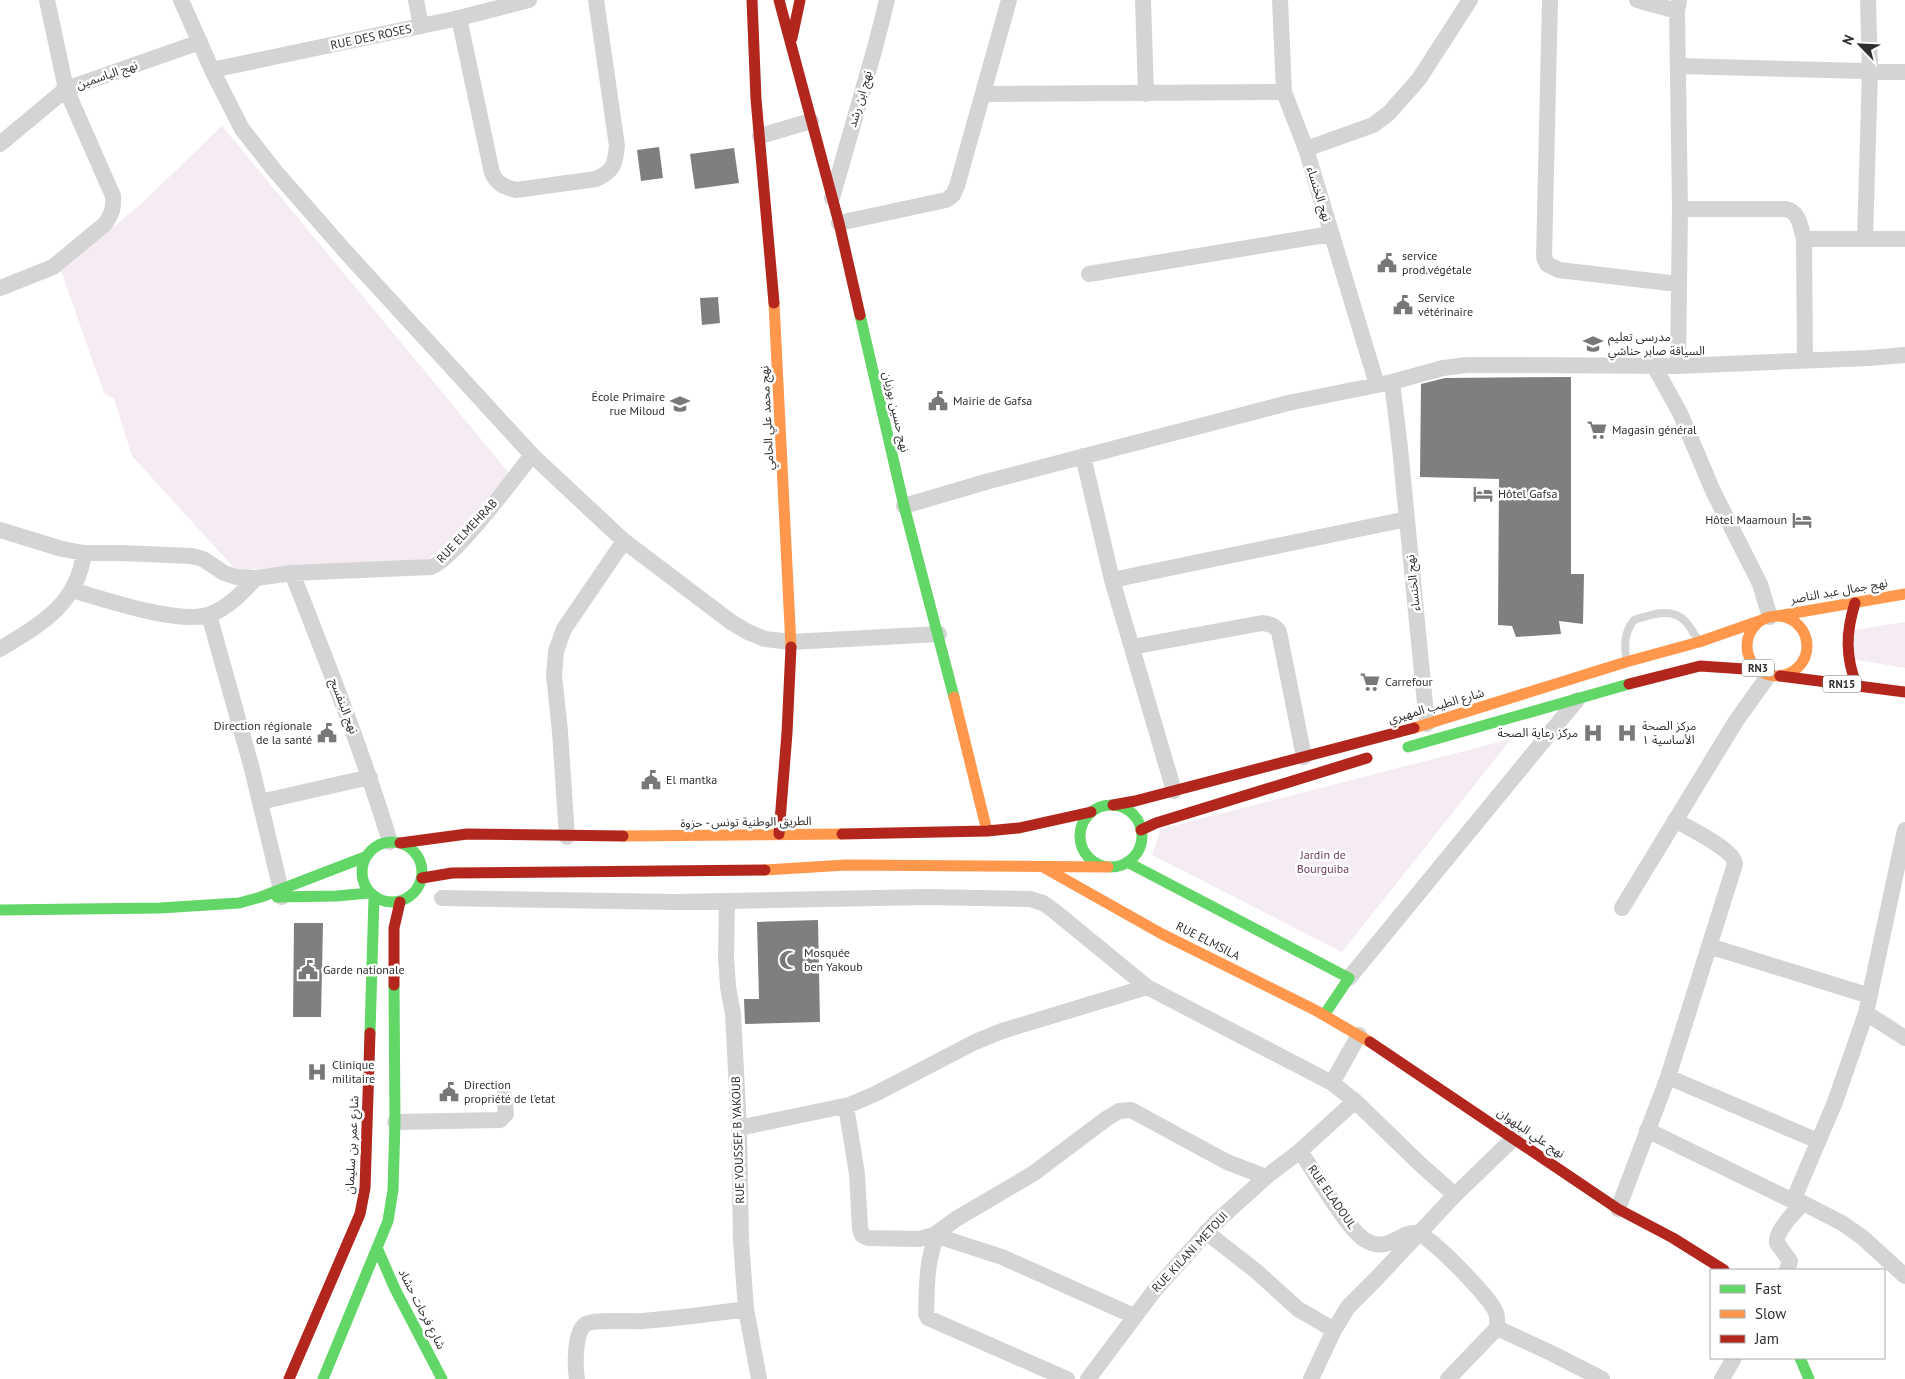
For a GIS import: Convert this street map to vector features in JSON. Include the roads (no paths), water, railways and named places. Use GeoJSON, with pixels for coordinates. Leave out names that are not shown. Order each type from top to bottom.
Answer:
{"type":"FeatureCollection","features":[{"type":"Feature","properties":{"kind":"main road","name":"نهج محمد علي الحامي"},"geometry":{"type":"LineString","coordinates":[[752,0],[756,99],[774,279],[791,642],[787,733],[779,834]]}},
{"type":"Feature","properties":{"kind":"main road","name":"نهج حسين بوزيان"},"geometry":{"type":"LineString","coordinates":[[779,0],[839,223],[904,506],[939,634],[986,831]]}},
{"type":"Feature","properties":{"kind":"main road"},"geometry":{"type":"LineString","coordinates":[[791,44],[800,0]]}},
{"type":"Feature","properties":{"kind":"main road","name":"نهج جمال عبد الناصر"},"geometry":{"type":"LineString","coordinates":[[1770,618],[1905,594]]}},
{"type":"Feature","properties":{"kind":"main road"},"geometry":{"type":"LineString","coordinates":[[1855,603],[1849,620],[1847,646],[1849,669],[1857,686]]}},
{"type":"Feature","properties":{"kind":"main road","name":"شارع الطيب المهيري"},"geometry":{"type":"LineString","coordinates":[[1113,805],[1174,791],[1427,724],[1626,662],[1699,642],[1770,618]]}},
{"type":"Feature","properties":{"kind":"main road","name":"RN3"},"geometry":{"type":"LineString","coordinates":[[1770,618],[1789,619],[1797,624],[1803,632],[1806,641],[1804,660],[1798,668],[1789,673],[1770,674],[1753,664],[1749,655],[1750,635],[1755,627],[1770,618]]}},
{"type":"Feature","properties":{"kind":"main road"},"geometry":{"type":"LineString","coordinates":[[1397,750],[1676,671],[1700,666],[1770,674]]}},
{"type":"Feature","properties":{"kind":"main road","name":"RN15"},"geometry":{"type":"LineString","coordinates":[[1770,674],[1905,692]]}},
{"type":"Feature","properties":{"kind":"main road"},"geometry":{"type":"LineString","coordinates":[[1141,830],[1174,817],[1380,754]]}},
{"type":"Feature","properties":{"kind":"main road"},"geometry":{"type":"LineString","coordinates":[[422,878],[452,873],[762,870],[846,865],[1043,867],[1108,867],[1118,866],[1133,858],[1141,845],[1141,830],[1140,823],[1132,813],[1120,806],[1113,805],[1105,805],[1091,812],[1081,827],[1080,836],[1081,845],[1092,860],[1108,867]]}},
{"type":"Feature","properties":{"kind":"main road","name":"الطريق الوطنية تونس - حزوة"},"geometry":{"type":"LineString","coordinates":[[395,842],[467,834],[666,837],[986,831],[1019,828],[1091,812]]}},
{"type":"Feature","properties":{"kind":"main road"},"geometry":{"type":"LineString","coordinates":[[395,842],[409,847],[416,854],[421,863],[422,878],[412,895],[400,902],[382,901],[372,895],[362,880],[361,872],[366,856],[372,849],[380,844],[395,842]]}},
{"type":"Feature","properties":{"kind":"main road"},"geometry":{"type":"LineString","coordinates":[[0,910],[160,908],[238,903],[282,893],[366,856]]}},
{"type":"Feature","properties":{"kind":"main road"},"geometry":{"type":"LineString","coordinates":[[1127,862],[1349,978],[1324,1014]]}},
{"type":"Feature","properties":{"kind":"main road","name":"RUE ELMSILA"},"geometry":{"type":"LineString","coordinates":[[1043,867],[1105,904],[1324,1014]]}},
{"type":"Feature","properties":{"kind":"main road"},"geometry":{"type":"LineString","coordinates":[[282,893],[337,896],[372,895]]}},
{"type":"Feature","properties":{"kind":"main road","name":"شارع عمر بن سليمان"},"geometry":{"type":"LineString","coordinates":[[290,1379],[351,1238],[360,1214],[365,1188],[372,895]]}},
{"type":"Feature","properties":{"kind":"main road"},"geometry":{"type":"LineString","coordinates":[[323,1379],[388,1222],[393,1190],[396,1122],[394,928],[400,902]]}},
{"type":"Feature","properties":{"kind":"main road","name":"نهج علي البلهوان"},"geometry":{"type":"LineString","coordinates":[[1324,1014],[1359,1035],[1618,1209],[1673,1238],[1722,1269]]}},
{"type":"Feature","properties":{"kind":"main road","name":"شارع فرحات حشاد"},"geometry":{"type":"LineString","coordinates":[[378,1250],[395,1289],[442,1379]]}},
{"type":"Feature","properties":{"kind":"main road"},"geometry":{"type":"LineString","coordinates":[[1800,1359],[1809,1379]]}},
{"type":"Feature","properties":{"kind":"street"},"geometry":{"type":"LineString","coordinates":[[0,288],[53,267],[105,224],[114,206],[113,196],[66,89],[47,0]]}},
{"type":"Feature","properties":{"kind":"street"},"geometry":{"type":"LineString","coordinates":[[181,0],[212,70],[242,129],[275,171],[532,455],[624,541],[731,622],[748,632],[765,638],[791,642],[939,634]]}},
{"type":"Feature","properties":{"kind":"street"},"geometry":{"type":"LineString","coordinates":[[416,0],[421,26]]}},
{"type":"Feature","properties":{"kind":"street","name":"RUE DES ROSES"},"geometry":{"type":"LineString","coordinates":[[212,70],[460,18],[529,0]]}},
{"type":"Feature","properties":{"kind":"street"},"geometry":{"type":"LineString","coordinates":[[460,18],[492,173],[496,182],[506,188],[516,190],[596,179],[608,174],[616,162],[617,146],[596,0]]}},
{"type":"Feature","properties":{"kind":"street","name":"نهج ابن رشد"},"geometry":{"type":"LineString","coordinates":[[832,198],[887,0]]}},
{"type":"Feature","properties":{"kind":"street"},"geometry":{"type":"LineString","coordinates":[[839,223],[946,200],[953,195],[1009,0]]}},
{"type":"Feature","properties":{"kind":"street"},"geometry":{"type":"LineString","coordinates":[[1144,0],[1146,94]]}},
{"type":"Feature","properties":{"kind":"street","name":"نهج الخنساء"},"geometry":{"type":"LineString","coordinates":[[1280,0],[1284,92],[1306,149],[1331,234],[1384,383],[1407,519],[1427,724]]}},
{"type":"Feature","properties":{"kind":"street"},"geometry":{"type":"LineString","coordinates":[[1306,149],[1373,125],[1389,113],[1419,79],[1470,0]]}},
{"type":"Feature","properties":{"kind":"street"},"geometry":{"type":"LineString","coordinates":[[1550,0],[1544,258],[1547,264],[1559,270],[1678,284]]}},
{"type":"Feature","properties":{"kind":"street"},"geometry":{"type":"LineString","coordinates":[[1637,0],[1678,5],[1680,210],[1678,366]]}},
{"type":"Feature","properties":{"kind":"street"},"geometry":{"type":"LineString","coordinates":[[1865,238],[1870,71],[1868,0]]}},
{"type":"Feature","properties":{"kind":"street","name":"نهج الياسمين"},"geometry":{"type":"LineString","coordinates":[[0,144],[66,89],[200,42]]}},
{"type":"Feature","properties":{"kind":"street"},"geometry":{"type":"LineString","coordinates":[[1678,66],[1905,72]]}},
{"type":"Feature","properties":{"kind":"street"},"geometry":{"type":"LineString","coordinates":[[983,94],[1284,92]]}},
{"type":"Feature","properties":{"kind":"street"},"geometry":{"type":"LineString","coordinates":[[760,136],[811,121]]}},
{"type":"Feature","properties":{"kind":"street"},"geometry":{"type":"LineString","coordinates":[[1680,210],[1786,209],[1792,210],[1798,216],[1804,239],[1804,361]]}},
{"type":"Feature","properties":{"kind":"street"},"geometry":{"type":"LineString","coordinates":[[1089,274],[1331,234]]}},
{"type":"Feature","properties":{"kind":"street"},"geometry":{"type":"LineString","coordinates":[[1804,239],[1905,239]]}},
{"type":"Feature","properties":{"kind":"street"},"geometry":{"type":"LineString","coordinates":[[904,506],[1288,402],[1384,383],[1443,368],[1468,365],[1678,366],[1905,355]]}},
{"type":"Feature","properties":{"kind":"street"},"geometry":{"type":"LineString","coordinates":[[1654,366],[1680,413],[1713,491],[1760,584],[1770,618]]}},
{"type":"Feature","properties":{"kind":"street","name":"RUE ELMEHRAB"},"geometry":{"type":"LineString","coordinates":[[0,530],[62,550],[84,553],[192,556],[203,559],[231,576],[256,578],[292,573],[419,568],[436,565],[446,558],[532,455]]}},
{"type":"Feature","properties":{"kind":"street"},"geometry":{"type":"LineString","coordinates":[[1083,456],[1112,580],[1174,791]]}},
{"type":"Feature","properties":{"kind":"street"},"geometry":{"type":"LineString","coordinates":[[1112,580],[1407,519]]}},
{"type":"Feature","properties":{"kind":"street"},"geometry":{"type":"LineString","coordinates":[[567,837],[554,675],[556,651],[564,629],[624,541]]}},
{"type":"Feature","properties":{"kind":"street"},"geometry":{"type":"LineString","coordinates":[[0,649],[52,615],[62,604],[79,577],[84,553]]}},
{"type":"Feature","properties":{"kind":"street","name":"نهج البنفسج"},"geometry":{"type":"LineString","coordinates":[[292,573],[395,842]]}},
{"type":"Feature","properties":{"kind":"street"},"geometry":{"type":"LineString","coordinates":[[72,590],[142,611],[185,616],[209,615],[221,609],[241,594],[256,578]]}},
{"type":"Feature","properties":{"kind":"street"},"geometry":{"type":"LineString","coordinates":[[209,615],[260,802],[282,893]]}},
{"type":"Feature","properties":{"kind":"street"},"geometry":{"type":"LineString","coordinates":[[1132,647],[1262,622],[1271,624],[1279,632],[1304,757]]}},
{"type":"Feature","properties":{"kind":"street"},"geometry":{"type":"LineString","coordinates":[[1622,908],[1736,721],[1770,674]]}},
{"type":"Feature","properties":{"kind":"street"},"geometry":{"type":"LineString","coordinates":[[1349,978],[1579,698]]}},
{"type":"Feature","properties":{"kind":"street"},"geometry":{"type":"LineString","coordinates":[[260,802],[370,777]]}},
{"type":"Feature","properties":{"kind":"street"},"geometry":{"type":"LineString","coordinates":[[1618,1209],[1668,1077],[1732,875],[1735,859],[1726,850],[1675,820]]}},
{"type":"Feature","properties":{"kind":"street"},"geometry":{"type":"LineString","coordinates":[[1787,1269],[1790,1261],[1776,1243],[1776,1240],[1798,1202],[1818,1142],[1854,1051],[1866,1013],[1902,860],[1905,830]]}},
{"type":"Feature","properties":{"kind":"street"},"geometry":{"type":"LineString","coordinates":[[442,898],[602,901],[727,901],[928,897],[1030,899],[1043,903],[1053,910],[1147,987],[1332,1083],[1355,1101],[1420,1165],[1455,1195]]}},
{"type":"Feature","properties":{"kind":"street","name":"RUE YOUSSEF B YAKOUB"},"geometry":{"type":"LineString","coordinates":[[727,901],[726,956],[728,987],[733,1014],[739,1128],[741,1241],[746,1309],[759,1379]]}},
{"type":"Feature","properties":{"kind":"street"},"geometry":{"type":"LineString","coordinates":[[1710,946],[1870,996]]}},
{"type":"Feature","properties":{"kind":"street"},"geometry":{"type":"LineString","coordinates":[[739,1128],[846,1106],[875,1094],[1002,1030],[1147,987]]}},
{"type":"Feature","properties":{"kind":"street"},"geometry":{"type":"LineString","coordinates":[[1866,1013],[1905,1038]]}},
{"type":"Feature","properties":{"kind":"street"},"geometry":{"type":"LineString","coordinates":[[1332,1083],[1359,1035]]}},
{"type":"Feature","properties":{"kind":"street"},"geometry":{"type":"LineString","coordinates":[[1668,1077],[1818,1142]]}},
{"type":"Feature","properties":{"kind":"street"},"geometry":{"type":"LineString","coordinates":[[396,1122],[500,1120],[506,1114],[504,1095]]}},
{"type":"Feature","properties":{"kind":"street","name":"RUE KILANI METOUI"},"geometry":{"type":"LineString","coordinates":[[1088,1379],[1134,1316],[1206,1232],[1266,1177],[1300,1151],[1355,1101]]}},
{"type":"Feature","properties":{"kind":"street"},"geometry":{"type":"LineString","coordinates":[[846,1106],[854,1143],[862,1235],[868,1238],[919,1239],[935,1236],[1002,1257],[1134,1316]]}},
{"type":"Feature","properties":{"kind":"street"},"geometry":{"type":"LineString","coordinates":[[1067,1379],[928,1318],[926,1314],[928,1272],[935,1236],[956,1219],[1034,1173],[1119,1111],[1131,1110],[1227,1162],[1266,1177]]}},
{"type":"Feature","properties":{"kind":"street"},"geometry":{"type":"LineString","coordinates":[[1647,1130],[1842,1223],[1905,1276]]}},
{"type":"Feature","properties":{"kind":"street"},"geometry":{"type":"LineString","coordinates":[[1311,1379],[1334,1330],[1348,1307],[1455,1195],[1514,1138]]}},
{"type":"Feature","properties":{"kind":"street","name":"RUE ELADOUL"},"geometry":{"type":"LineString","coordinates":[[1300,1151],[1356,1232],[1366,1241],[1382,1245],[1394,1242],[1410,1234],[1419,1234]]}},
{"type":"Feature","properties":{"kind":"street"},"geometry":{"type":"LineString","coordinates":[[1206,1232],[1256,1271],[1298,1309],[1334,1330]]}},
{"type":"Feature","properties":{"kind":"street"},"geometry":{"type":"LineString","coordinates":[[1419,1234],[1439,1249],[1487,1297],[1496,1312],[1497,1328],[1448,1379]]}},
{"type":"Feature","properties":{"kind":"street"},"geometry":{"type":"LineString","coordinates":[[577,1379],[576,1349],[580,1330],[585,1324],[641,1321],[746,1309]]}},
{"type":"Feature","properties":{"kind":"street"},"geometry":{"type":"LineString","coordinates":[[1497,1328],[1551,1352],[1602,1379]]}},
{"type":"Feature","properties":{"kind":"street"},"geometry":{"type":"LineString","coordinates":[[1722,1379],[1733,1359]]}},
{"type":"Feature","properties":{"kind":"lane"},"geometry":{"type":"LineString","coordinates":[[1626,662],[1624,644],[1626,630],[1634,620],[1661,613],[1672,613],[1685,620],[1699,642]]}},
{"type":"Feature","properties":{"kind":"place","name":"service prod.végétale"},"geometry":{"type":"Point","coordinates":[1387,263]}},
{"type":"Feature","properties":{"kind":"place","name":"Service vétérinaire"},"geometry":{"type":"Point","coordinates":[1403,305]}},
{"type":"Feature","properties":{"kind":"place","name":"مدرسى تعليم السياقة صابر حناشي"},"geometry":{"type":"Point","coordinates":[1593,344]}},
{"type":"Feature","properties":{"kind":"place","name":"Mairie de Gafsa"},"geometry":{"type":"Point","coordinates":[938,401]}},
{"type":"Feature","properties":{"kind":"place","name":"École Primaire rue Miloud"},"geometry":{"type":"Point","coordinates":[680,404]}},
{"type":"Feature","properties":{"kind":"place","name":"Magasin général"},"geometry":{"type":"Point","coordinates":[1597,430]}},
{"type":"Feature","properties":{"kind":"place","name":"Hôtel Gafsa"},"geometry":{"type":"Point","coordinates":[1483,494]}},
{"type":"Feature","properties":{"kind":"place","name":"Hôtel Maamoun"},"geometry":{"type":"Point","coordinates":[1802,520]}},
{"type":"Feature","properties":{"kind":"place","name":"Carrefour"},"geometry":{"type":"Point","coordinates":[1370,682]}},
{"type":"Feature","properties":{"kind":"place","name":"Direction régionale de la santé"},"geometry":{"type":"Point","coordinates":[327,733]}},
{"type":"Feature","properties":{"kind":"place","name":"مركز رعاية الصحة"},"geometry":{"type":"Point","coordinates":[1593,733]}},
{"type":"Feature","properties":{"kind":"place","name":"مركز الصحة الأساسية ١"},"geometry":{"type":"Point","coordinates":[1627,733]}},
{"type":"Feature","properties":{"kind":"place","name":"El mantka"},"geometry":{"type":"Point","coordinates":[651,780]}},
{"type":"Feature","properties":{"kind":"place","name":"Mosquée ben Yakoub"},"geometry":{"type":"Point","coordinates":[789,960]}},
{"type":"Feature","properties":{"kind":"place","name":"Garde nationale"},"geometry":{"type":"Point","coordinates":[308,970]}},
{"type":"Feature","properties":{"kind":"place","name":"Clinique militaire"},"geometry":{"type":"Point","coordinates":[317,1072]}},
{"type":"Feature","properties":{"kind":"place","name":"Direction propriété de l'etat"},"geometry":{"type":"Point","coordinates":[449,1092]}},
{"type":"Feature","properties":{"kind":"park label","name":"Jardin de Bourguiba"},"geometry":{"type":"Point","coordinates":[1323,862]}}]}
